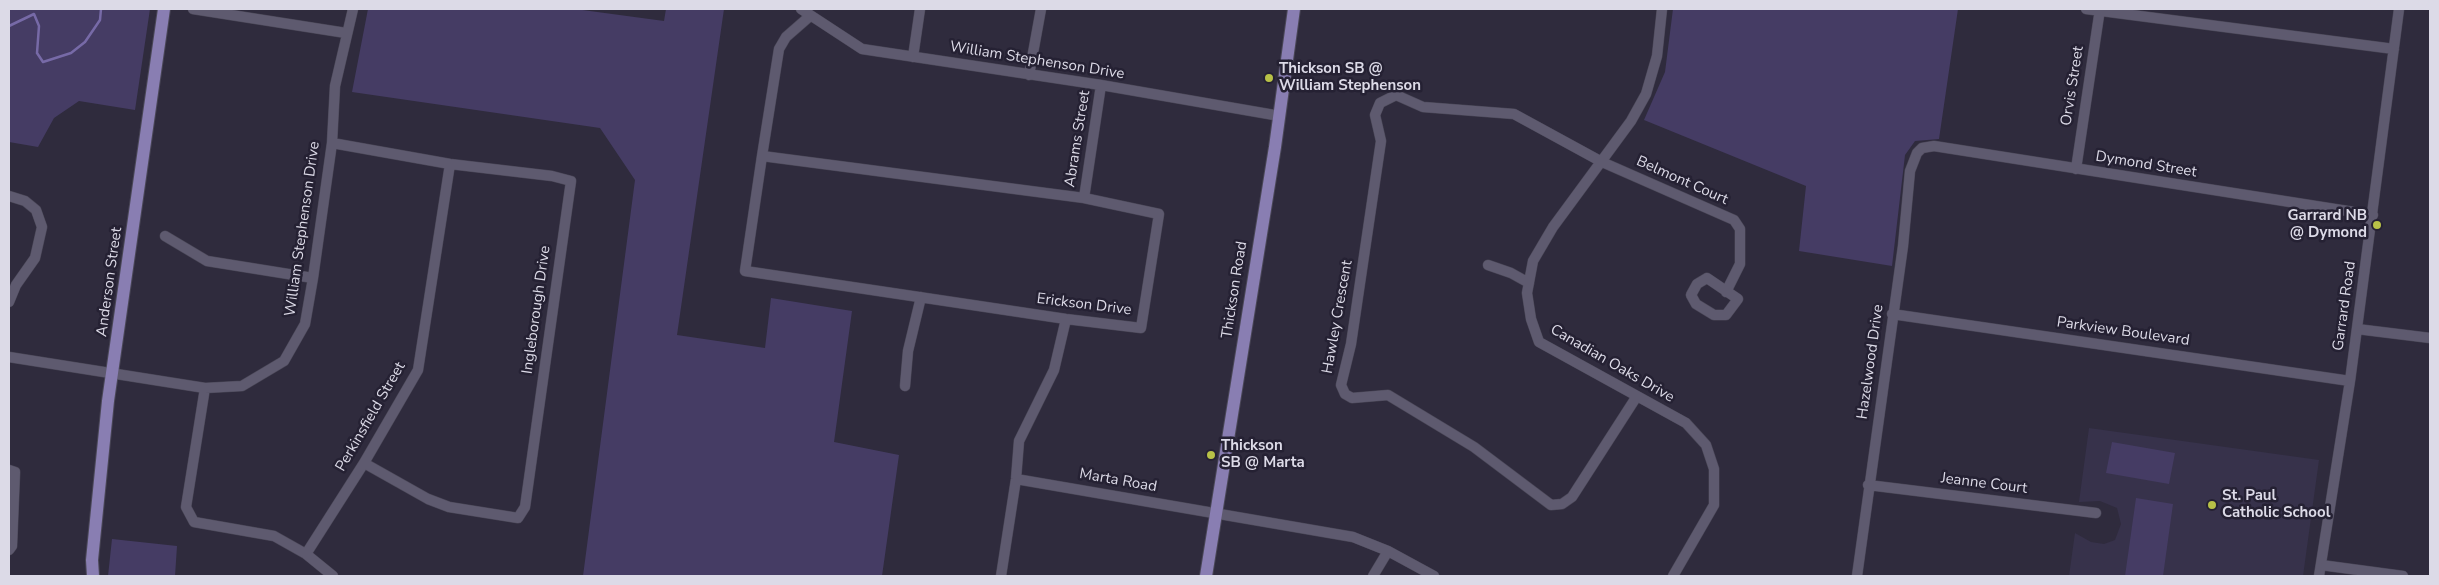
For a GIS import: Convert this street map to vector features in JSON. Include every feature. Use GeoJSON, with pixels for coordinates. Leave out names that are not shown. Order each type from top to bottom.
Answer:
{"type":"FeatureCollection","features":[{"type":"Feature","properties":{"kind":"main road","name":"Anderson Street"},"geometry":{"type":"LineString","coordinates":[[93,576],[92,560],[108,402],[164,9]]}},
{"type":"Feature","properties":{"kind":"main road","name":"Thickson Road"},"geometry":{"type":"LineString","coordinates":[[1206,576],[1280,116],[1294,9]]}},
{"type":"Feature","properties":{"kind":"main road","name":"Anderson Street"},"geometry":{"type":"LineString","coordinates":[[84,576],[92,560]]}},
{"type":"Feature","properties":{"kind":"street"},"geometry":{"type":"LineString","coordinates":[[193,9],[346,34]]}},
{"type":"Feature","properties":{"kind":"street","name":"William Stephenson Drive"},"geometry":{"type":"LineString","coordinates":[[9,357],[205,388],[242,386],[284,360],[305,324],[332,143],[336,86],[353,9]]}},
{"type":"Feature","properties":{"kind":"street","name":"William Stephenson Drive"},"geometry":{"type":"LineString","coordinates":[[801,9],[862,48],[1102,85],[1280,116]]}},
{"type":"Feature","properties":{"kind":"street"},"geometry":{"type":"LineString","coordinates":[[913,57],[920,9]]}},
{"type":"Feature","properties":{"kind":"street"},"geometry":{"type":"LineString","coordinates":[[1029,75],[1041,9]]}},
{"type":"Feature","properties":{"kind":"street","name":"Canadian Oaks Drive"},"geometry":{"type":"LineString","coordinates":[[1660,9],[1657,56],[1646,94],[1632,121],[1553,227],[1533,261],[1528,293],[1531,320],[1539,342],[1686,424],[1706,445],[1714,469],[1714,505],[1673,576]]}},
{"type":"Feature","properties":{"kind":"street"},"geometry":{"type":"LineString","coordinates":[[2086,9],[2394,49]]}},
{"type":"Feature","properties":{"kind":"street","name":"Garrard Road"},"geometry":{"type":"LineString","coordinates":[[2319,576],[2350,381],[2399,9]]}},
{"type":"Feature","properties":{"kind":"street","name":"Orvis Street"},"geometry":{"type":"LineString","coordinates":[[2076,169],[2100,10]]}},
{"type":"Feature","properties":{"kind":"street","name":"Erickson Drive"},"geometry":{"type":"LineString","coordinates":[[762,156],[1084,198],[1159,214],[1141,328],[1066,319],[745,271],[762,156],[780,48],[786,37],[810,16]]}},
{"type":"Feature","properties":{"kind":"street","name":"Abrams Street"},"geometry":{"type":"LineString","coordinates":[[1084,198],[1102,85]]}},
{"type":"Feature","properties":{"kind":"street","name":"Hawley Crescent"},"geometry":{"type":"LineString","coordinates":[[1602,162],[1514,114],[1423,107],[1396,95],[1380,103],[1375,115],[1382,141],[1351,344],[1341,385],[1345,394],[1352,398],[1388,395],[1474,447],[1551,505],[1562,504],[1572,497],[1637,396]]}},
{"type":"Feature","properties":{"kind":"street","name":"Ingleborough Drive"},"geometry":{"type":"LineString","coordinates":[[332,143],[450,164],[552,176],[571,181],[525,507],[518,518],[449,507],[428,499],[364,463]]}},
{"type":"Feature","properties":{"kind":"street","name":"Dymond Street"},"geometry":{"type":"LineString","coordinates":[[1917,153],[1927,146],[1934,146],[2373,215]]}},
{"type":"Feature","properties":{"kind":"street","name":"Hazelwood Drive"},"geometry":{"type":"LineString","coordinates":[[1857,576],[1868,484],[1902,255],[1910,171],[1917,153]]}},
{"type":"Feature","properties":{"kind":"street","name":"Belmont Court"},"geometry":{"type":"LineString","coordinates":[[1602,162],[1734,220],[1740,229],[1740,264],[1726,292]]}},
{"type":"Feature","properties":{"kind":"street","name":"Perkinsfield Street"},"geometry":{"type":"LineString","coordinates":[[306,554],[364,463],[418,370],[450,164]]}},
{"type":"Feature","properties":{"kind":"street"},"geometry":{"type":"LineString","coordinates":[[9,196],[25,201],[36,210],[42,227],[35,258],[16,285],[9,302]]}},
{"type":"Feature","properties":{"kind":"street"},"geometry":{"type":"LineString","coordinates":[[165,236],[207,261],[313,278]]}},
{"type":"Feature","properties":{"kind":"street"},"geometry":{"type":"LineString","coordinates":[[1488,265],[1511,273],[1529,283]]}},
{"type":"Feature","properties":{"kind":"street"},"geometry":{"type":"LineString","coordinates":[[905,386],[908,351],[921,297]]}},
{"type":"Feature","properties":{"kind":"street","name":"Parkview Boulevard"},"geometry":{"type":"LineString","coordinates":[[1892,314],[2350,381]]}},
{"type":"Feature","properties":{"kind":"street"},"geometry":{"type":"LineString","coordinates":[[1001,576],[1016,478],[1019,441],[1054,370],[1066,319]]}},
{"type":"Feature","properties":{"kind":"street"},"geometry":{"type":"LineString","coordinates":[[2357,329],[2430,338]]}},
{"type":"Feature","properties":{"kind":"street"},"geometry":{"type":"LineString","coordinates":[[205,388],[186,507],[194,522],[274,536],[306,554],[333,576]]}},
{"type":"Feature","properties":{"kind":"street"},"geometry":{"type":"LineString","coordinates":[[9,470],[15,472],[12,546],[9,550]]}},
{"type":"Feature","properties":{"kind":"street","name":"Marta Road"},"geometry":{"type":"LineString","coordinates":[[1016,478],[1215,513]]}},
{"type":"Feature","properties":{"kind":"street","name":"Jeanne Court"},"geometry":{"type":"LineString","coordinates":[[1868,484],[2096,513]]}},
{"type":"Feature","properties":{"kind":"street"},"geometry":{"type":"LineString","coordinates":[[1215,513],[1353,537],[1388,551],[1434,576]]}},
{"type":"Feature","properties":{"kind":"street"},"geometry":{"type":"LineString","coordinates":[[1373,576],[1388,551]]}},
{"type":"Feature","properties":{"kind":"street"},"geometry":{"type":"LineString","coordinates":[[2321,564],[2403,576]]}},
{"type":"Feature","properties":{"kind":"shaded area"},"geometry":{"type":"Polygon","coordinates":[[[9,9],[150,9],[135,110],[79,101],[54,118],[38,147],[9,142],[9,9]]]}},
{"type":"Feature","properties":{"kind":"shaded area"},"geometry":{"type":"Polygon","coordinates":[[[368,9],[575,9],[664,21],[666,9],[724,9],[677,335],[765,348],[771,298],[852,311],[834,442],[899,455],[882,576],[583,576],[635,180],[600,128],[352,92],[368,9]]]}},
{"type":"Feature","properties":{"kind":"shaded area"},"geometry":{"type":"Polygon","coordinates":[[[1673,9],[1958,9],[1939,139],[1915,141],[1905,155],[1892,266],[1799,251],[1806,186],[1644,120],[1665,72],[1673,9]]]}},
{"type":"Feature","properties":{"kind":"shaded area","name":"St. Paul Catholic School"},"geometry":{"type":"Polygon","coordinates":[[[2089,428],[2319,460],[2303,576],[2069,576],[2075,533],[2091,542],[2104,544],[2115,540],[2121,524],[2117,508],[2100,501],[2079,502],[2089,428]]]}},
{"type":"Feature","properties":{"kind":"shaded area"},"geometry":{"type":"Polygon","coordinates":[[[2112,442],[2175,453],[2169,484],[2106,473],[2112,442]]]}},
{"type":"Feature","properties":{"kind":"shaded area"},"geometry":{"type":"Polygon","coordinates":[[[2136,498],[2173,504],[2163,576],[2125,576],[2136,498]]]}},
{"type":"Feature","properties":{"kind":"shaded area"},"geometry":{"type":"Polygon","coordinates":[[[112,539],[177,546],[175,576],[108,576],[112,539]]]}},
{"type":"Feature","properties":{"kind":"waterway"},"geometry":{"type":"LineString","coordinates":[[9,26],[34,14],[39,26],[37,53],[43,62],[71,53],[85,42],[100,20],[101,9]]}},
{"type":"Feature","properties":{"kind":"place","name":"Thickson SB @ William Stephenson"},"geometry":{"type":"Point","coordinates":[1269,78]}},
{"type":"Feature","properties":{"kind":"place","name":"Garrard NB @ Dymond"},"geometry":{"type":"Point","coordinates":[2377,225]}},
{"type":"Feature","properties":{"kind":"place","name":"Thickson SB @ Marta"},"geometry":{"type":"Point","coordinates":[1211,455]}},
{"type":"Feature","properties":{"kind":"place","name":"St. Paul Catholic School"},"geometry":{"type":"Point","coordinates":[2212,505]}}]}
